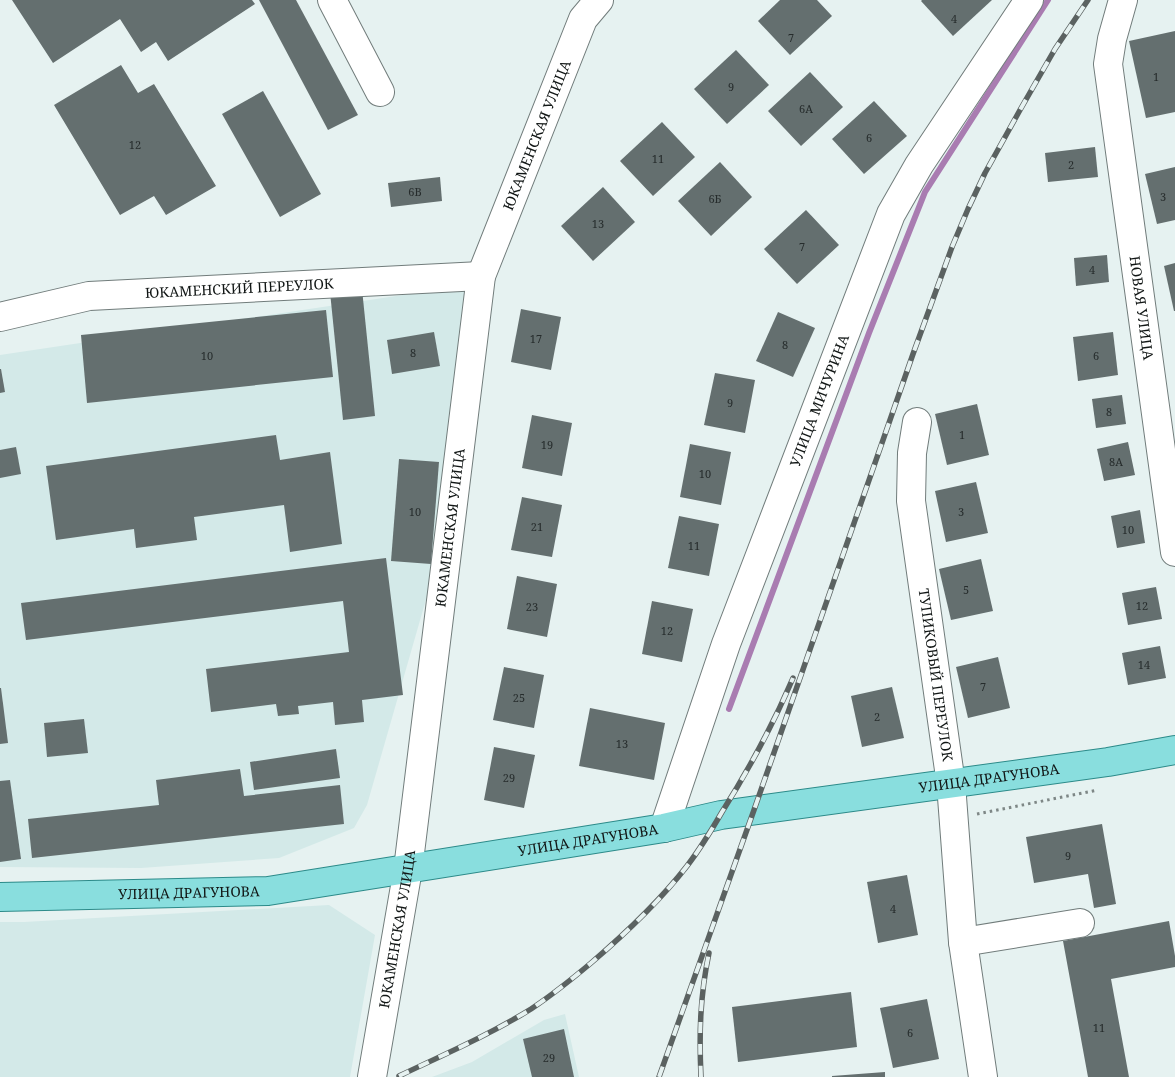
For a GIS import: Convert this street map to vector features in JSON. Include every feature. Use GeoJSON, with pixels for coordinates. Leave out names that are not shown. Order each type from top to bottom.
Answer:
{"type":"FeatureCollection","features":[{"type":"Feature","properties":{"kind":"main road","name":"УЛИЦА ДРАГУНОВА"},"geometry":{"type":"LineString","coordinates":[[0,897],[268,891],[664,828],[721,814],[1108,762],[1175,750]]}},
{"type":"Feature","properties":{"kind":"street"},"geometry":{"type":"LineString","coordinates":[[332,0],[380,92]]}},
{"type":"Feature","properties":{"kind":"street","name":"ЮКАМЕНСКАЯ УЛИЦА"},"geometry":{"type":"LineString","coordinates":[[372,1077],[408,869],[481,276],[583,19],[599,0]]}},
{"type":"Feature","properties":{"kind":"street","name":"УЛИЦА МИЧУРИНА"},"geometry":{"type":"LineString","coordinates":[[664,828],[726,644],[891,214],[919,165],[1029,0]]}},
{"type":"Feature","properties":{"kind":"street","name":"НОВАЯ УЛИЦА"},"geometry":{"type":"LineString","coordinates":[[1123,0],[1112,39],[1108,64],[1175,552]]}},
{"type":"Feature","properties":{"kind":"street","name":"ЮКАМЕНСКИЙ ПЕРЕУЛОК"},"geometry":{"type":"LineString","coordinates":[[0,317],[89,296],[481,276]]}},
{"type":"Feature","properties":{"kind":"street","name":"ТУПИКОВЫЙ ПЕРЕУЛОК"},"geometry":{"type":"LineString","coordinates":[[917,422],[912,453],[911,501],[951,784],[964,942],[983,1077]]}},
{"type":"Feature","properties":{"kind":"street"},"geometry":{"type":"LineString","coordinates":[[964,942],[1080,923]]}},
{"type":"Feature","properties":{"kind":"path"},"geometry":{"type":"LineString","coordinates":[[954,818],[1098,790]]}},
{"type":"Feature","properties":{"kind":"shaded area"},"geometry":{"type":"Polygon","coordinates":[[[470,285],[429,589],[367,805],[354,828],[279,858],[141,868],[0,867],[0,355],[470,285]]]}},
{"type":"Feature","properties":{"kind":"shaded area"},"geometry":{"type":"Polygon","coordinates":[[[329,905],[375,935],[350,1077],[0,1077],[0,922],[329,905]]]}},
{"type":"Feature","properties":{"kind":"shaded area"},"geometry":{"type":"Polygon","coordinates":[[[565,1014],[579,1077],[432,1077],[472,1062],[544,1020],[565,1014]]]}},
{"type":"Feature","properties":{"kind":"building"},"geometry":{"type":"Polygon","coordinates":[[[12,0],[252,0],[255,4],[168,61],[156,42],[141,52],[120,19],[53,63],[12,0]]]}},
{"type":"Feature","properties":{"kind":"building"},"geometry":{"type":"Polygon","coordinates":[[[259,0],[296,0],[358,115],[328,130],[259,0]]]}},
{"type":"Feature","properties":{"kind":"building"},"geometry":{"type":"Polygon","coordinates":[[[780,0],[817,0],[832,16],[790,55],[758,21],[780,0]]]}},
{"type":"Feature","properties":{"kind":"building"},"geometry":{"type":"Polygon","coordinates":[[[922,0],[992,0],[953,36],[922,0]]]}},
{"type":"Feature","properties":{"kind":"building"},"geometry":{"type":"Polygon","coordinates":[[[1175,31],[1175,112],[1146,118],[1129,41],[1175,31]]]}},
{"type":"Feature","properties":{"kind":"building"},"geometry":{"type":"Polygon","coordinates":[[[736,50],[769,85],[727,124],[694,89],[736,50]]]}},
{"type":"Feature","properties":{"kind":"building"},"geometry":{"type":"Polygon","coordinates":[[[121,65],[138,93],[154,84],[216,186],[166,215],[154,196],[120,215],[54,105],[121,65]]]}},
{"type":"Feature","properties":{"kind":"building"},"geometry":{"type":"Polygon","coordinates":[[[810,72],[843,107],[801,146],[768,111],[810,72]]]}},
{"type":"Feature","properties":{"kind":"building"},"geometry":{"type":"Polygon","coordinates":[[[263,91],[321,194],[280,217],[222,114],[263,91]]]}},
{"type":"Feature","properties":{"kind":"building"},"geometry":{"type":"Polygon","coordinates":[[[874,101],[907,136],[864,174],[832,139],[874,101]]]}},
{"type":"Feature","properties":{"kind":"building"},"geometry":{"type":"Polygon","coordinates":[[[662,122],[695,157],[653,196],[620,161],[662,122]]]}},
{"type":"Feature","properties":{"kind":"building"},"geometry":{"type":"Polygon","coordinates":[[[1095,147],[1098,177],[1048,182],[1045,153],[1095,147]]]}},
{"type":"Feature","properties":{"kind":"building"},"geometry":{"type":"Polygon","coordinates":[[[720,162],[752,197],[711,236],[678,201],[720,162]]]}},
{"type":"Feature","properties":{"kind":"building"},"geometry":{"type":"Polygon","coordinates":[[[1175,167],[1175,220],[1157,224],[1145,174],[1175,167]]]}},
{"type":"Feature","properties":{"kind":"building"},"geometry":{"type":"Polygon","coordinates":[[[440,177],[442,201],[391,207],[388,183],[440,177]]]}},
{"type":"Feature","properties":{"kind":"building"},"geometry":{"type":"Polygon","coordinates":[[[603,187],[635,222],[593,261],[561,226],[603,187]]]}},
{"type":"Feature","properties":{"kind":"building"},"geometry":{"type":"Polygon","coordinates":[[[806,210],[839,245],[797,284],[764,249],[806,210]]]}},
{"type":"Feature","properties":{"kind":"building"},"geometry":{"type":"Polygon","coordinates":[[[1107,255],[1109,282],[1076,286],[1074,258],[1107,255]]]}},
{"type":"Feature","properties":{"kind":"building"},"geometry":{"type":"Polygon","coordinates":[[[1175,263],[1175,311],[1174,311],[1164,266],[1175,263]]]}},
{"type":"Feature","properties":{"kind":"building"},"geometry":{"type":"Polygon","coordinates":[[[362,289],[375,416],[343,420],[330,292],[362,289]]]}},
{"type":"Feature","properties":{"kind":"building"},"geometry":{"type":"Polygon","coordinates":[[[521,309],[561,317],[551,370],[511,362],[521,309]]]}},
{"type":"Feature","properties":{"kind":"building"},"geometry":{"type":"Polygon","coordinates":[[[326,310],[333,377],[87,403],[81,335],[326,310]]]}},
{"type":"Feature","properties":{"kind":"building"},"geometry":{"type":"Polygon","coordinates":[[[778,312],[815,328],[793,377],[756,361],[778,312]]]}},
{"type":"Feature","properties":{"kind":"building"},"geometry":{"type":"Polygon","coordinates":[[[434,332],[440,366],[392,374],[387,340],[434,332]]]}},
{"type":"Feature","properties":{"kind":"building"},"geometry":{"type":"Polygon","coordinates":[[[1113,332],[1118,375],[1078,381],[1073,337],[1113,332]]]}},
{"type":"Feature","properties":{"kind":"building"},"geometry":{"type":"Polygon","coordinates":[[[0,369],[5,392],[0,393],[0,369]]]}},
{"type":"Feature","properties":{"kind":"building"},"geometry":{"type":"Polygon","coordinates":[[[715,373],[755,380],[745,433],[704,425],[715,373]]]}},
{"type":"Feature","properties":{"kind":"building"},"geometry":{"type":"Polygon","coordinates":[[[1122,395],[1126,424],[1096,428],[1092,399],[1122,395]]]}},
{"type":"Feature","properties":{"kind":"building"},"geometry":{"type":"Polygon","coordinates":[[[977,404],[989,455],[947,465],[935,414],[977,404]]]}},
{"type":"Feature","properties":{"kind":"building"},"geometry":{"type":"Polygon","coordinates":[[[532,415],[572,423],[562,476],[522,468],[532,415]]]}},
{"type":"Feature","properties":{"kind":"building"},"geometry":{"type":"Polygon","coordinates":[[[276,435],[280,460],[330,452],[342,544],[290,552],[284,505],[194,517],[197,540],[136,548],[134,529],[56,540],[46,466],[276,435]]]}},
{"type":"Feature","properties":{"kind":"building"},"geometry":{"type":"Polygon","coordinates":[[[1128,442],[1135,475],[1104,481],[1097,449],[1128,442]]]}},
{"type":"Feature","properties":{"kind":"building"},"geometry":{"type":"Polygon","coordinates":[[[690,444],[731,452],[721,505],[680,497],[690,444]]]}},
{"type":"Feature","properties":{"kind":"building"},"geometry":{"type":"Polygon","coordinates":[[[16,447],[21,474],[0,478],[0,450],[16,447]]]}},
{"type":"Feature","properties":{"kind":"building"},"geometry":{"type":"Polygon","coordinates":[[[399,459],[439,462],[431,564],[391,561],[399,459]]]}},
{"type":"Feature","properties":{"kind":"building"},"geometry":{"type":"Polygon","coordinates":[[[976,482],[988,533],[946,542],[935,491],[976,482]]]}},
{"type":"Feature","properties":{"kind":"building"},"geometry":{"type":"Polygon","coordinates":[[[522,497],[562,505],[552,557],[511,550],[522,497]]]}},
{"type":"Feature","properties":{"kind":"building"},"geometry":{"type":"Polygon","coordinates":[[[1140,510],[1145,543],[1117,548],[1111,516],[1140,510]]]}},
{"type":"Feature","properties":{"kind":"building"},"geometry":{"type":"Polygon","coordinates":[[[679,516],[719,524],[709,576],[668,568],[679,516]]]}},
{"type":"Feature","properties":{"kind":"building"},"geometry":{"type":"Polygon","coordinates":[[[386,558],[403,695],[362,700],[364,722],[335,725],[333,702],[298,706],[299,714],[278,716],[276,704],[211,712],[206,669],[349,652],[343,601],[26,640],[21,603],[386,558]]]}},
{"type":"Feature","properties":{"kind":"building"},"geometry":{"type":"Polygon","coordinates":[[[981,559],[993,611],[951,620],[939,569],[981,559]]]}},
{"type":"Feature","properties":{"kind":"building"},"geometry":{"type":"Polygon","coordinates":[[[517,576],[557,584],[547,637],[507,629],[517,576]]]}},
{"type":"Feature","properties":{"kind":"building"},"geometry":{"type":"Polygon","coordinates":[[[1156,587],[1162,619],[1128,625],[1122,593],[1156,587]]]}},
{"type":"Feature","properties":{"kind":"building"},"geometry":{"type":"Polygon","coordinates":[[[652,601],[693,609],[682,662],[642,654],[652,601]]]}},
{"type":"Feature","properties":{"kind":"building"},"geometry":{"type":"Polygon","coordinates":[[[1160,646],[1166,678],[1128,685],[1122,653],[1160,646]]]}},
{"type":"Feature","properties":{"kind":"building"},"geometry":{"type":"Polygon","coordinates":[[[998,657],[1010,708],[968,718],[956,667],[998,657]]]}},
{"type":"Feature","properties":{"kind":"building"},"geometry":{"type":"Polygon","coordinates":[[[504,667],[544,675],[534,728],[493,720],[504,667]]]}},
{"type":"Feature","properties":{"kind":"building"},"geometry":{"type":"Polygon","coordinates":[[[892,687],[904,738],[862,747],[851,696],[892,687]]]}},
{"type":"Feature","properties":{"kind":"building"},"geometry":{"type":"Polygon","coordinates":[[[0,688],[8,743],[0,744],[0,688]]]}},
{"type":"Feature","properties":{"kind":"building"},"geometry":{"type":"Polygon","coordinates":[[[590,708],[665,723],[654,780],[579,766],[590,708]]]}},
{"type":"Feature","properties":{"kind":"building"},"geometry":{"type":"Polygon","coordinates":[[[84,719],[88,753],[47,757],[44,723],[84,719]]]}},
{"type":"Feature","properties":{"kind":"building"},"geometry":{"type":"Polygon","coordinates":[[[494,747],[535,755],[524,808],[484,800],[494,747]]]}},
{"type":"Feature","properties":{"kind":"building"},"geometry":{"type":"Polygon","coordinates":[[[336,749],[340,778],[254,790],[250,762],[336,749]]]}},
{"type":"Feature","properties":{"kind":"building"},"geometry":{"type":"Polygon","coordinates":[[[240,769],[244,796],[340,785],[344,824],[32,858],[28,819],[159,805],[156,780],[240,769]]]}},
{"type":"Feature","properties":{"kind":"building"},"geometry":{"type":"Polygon","coordinates":[[[10,780],[21,859],[0,862],[0,781],[10,780]]]}},
{"type":"Feature","properties":{"kind":"building"},"geometry":{"type":"Polygon","coordinates":[[[1102,824],[1116,904],[1094,908],[1088,874],[1034,883],[1026,837],[1102,824]]]}},
{"type":"Feature","properties":{"kind":"building"},"geometry":{"type":"Polygon","coordinates":[[[907,875],[918,935],[878,943],[867,882],[907,875]]]}},
{"type":"Feature","properties":{"kind":"building"},"geometry":{"type":"Polygon","coordinates":[[[1169,921],[1175,967],[1111,979],[1129,1077],[1088,1077],[1063,941],[1169,921]]]}},
{"type":"Feature","properties":{"kind":"building"},"geometry":{"type":"Polygon","coordinates":[[[851,992],[857,1047],[738,1062],[732,1007],[851,992]]]}},
{"type":"Feature","properties":{"kind":"building"},"geometry":{"type":"Polygon","coordinates":[[[927,999],[939,1059],[893,1068],[880,1008],[927,999]]]}},
{"type":"Feature","properties":{"kind":"building"},"geometry":{"type":"Polygon","coordinates":[[[564,1029],[574,1077],[532,1077],[523,1039],[564,1029]]]}},
{"type":"Feature","properties":{"kind":"building"},"geometry":{"type":"Polygon","coordinates":[[[885,1072],[885,1077],[832,1077],[832,1076],[885,1072]]]}},
{"type":"Feature","properties":{"kind":"waterway"},"geometry":{"type":"LineString","coordinates":[[729,709],[869,333],[925,192],[1048,0]]}},
{"type":"Feature","properties":{"kind":"railway"},"geometry":{"type":"LineString","coordinates":[[659,1077],[952,247],[985,173],[1055,49],[1088,0]]}},
{"type":"Feature","properties":{"kind":"railway"},"geometry":{"type":"LineString","coordinates":[[399,1076],[482,1036],[531,1009],[584,969],[642,917],[692,860],[705,840],[742,780],[793,678]]}},
{"type":"Feature","properties":{"kind":"railway"},"geometry":{"type":"LineString","coordinates":[[701,1077],[701,1015],[709,953]]}}]}
